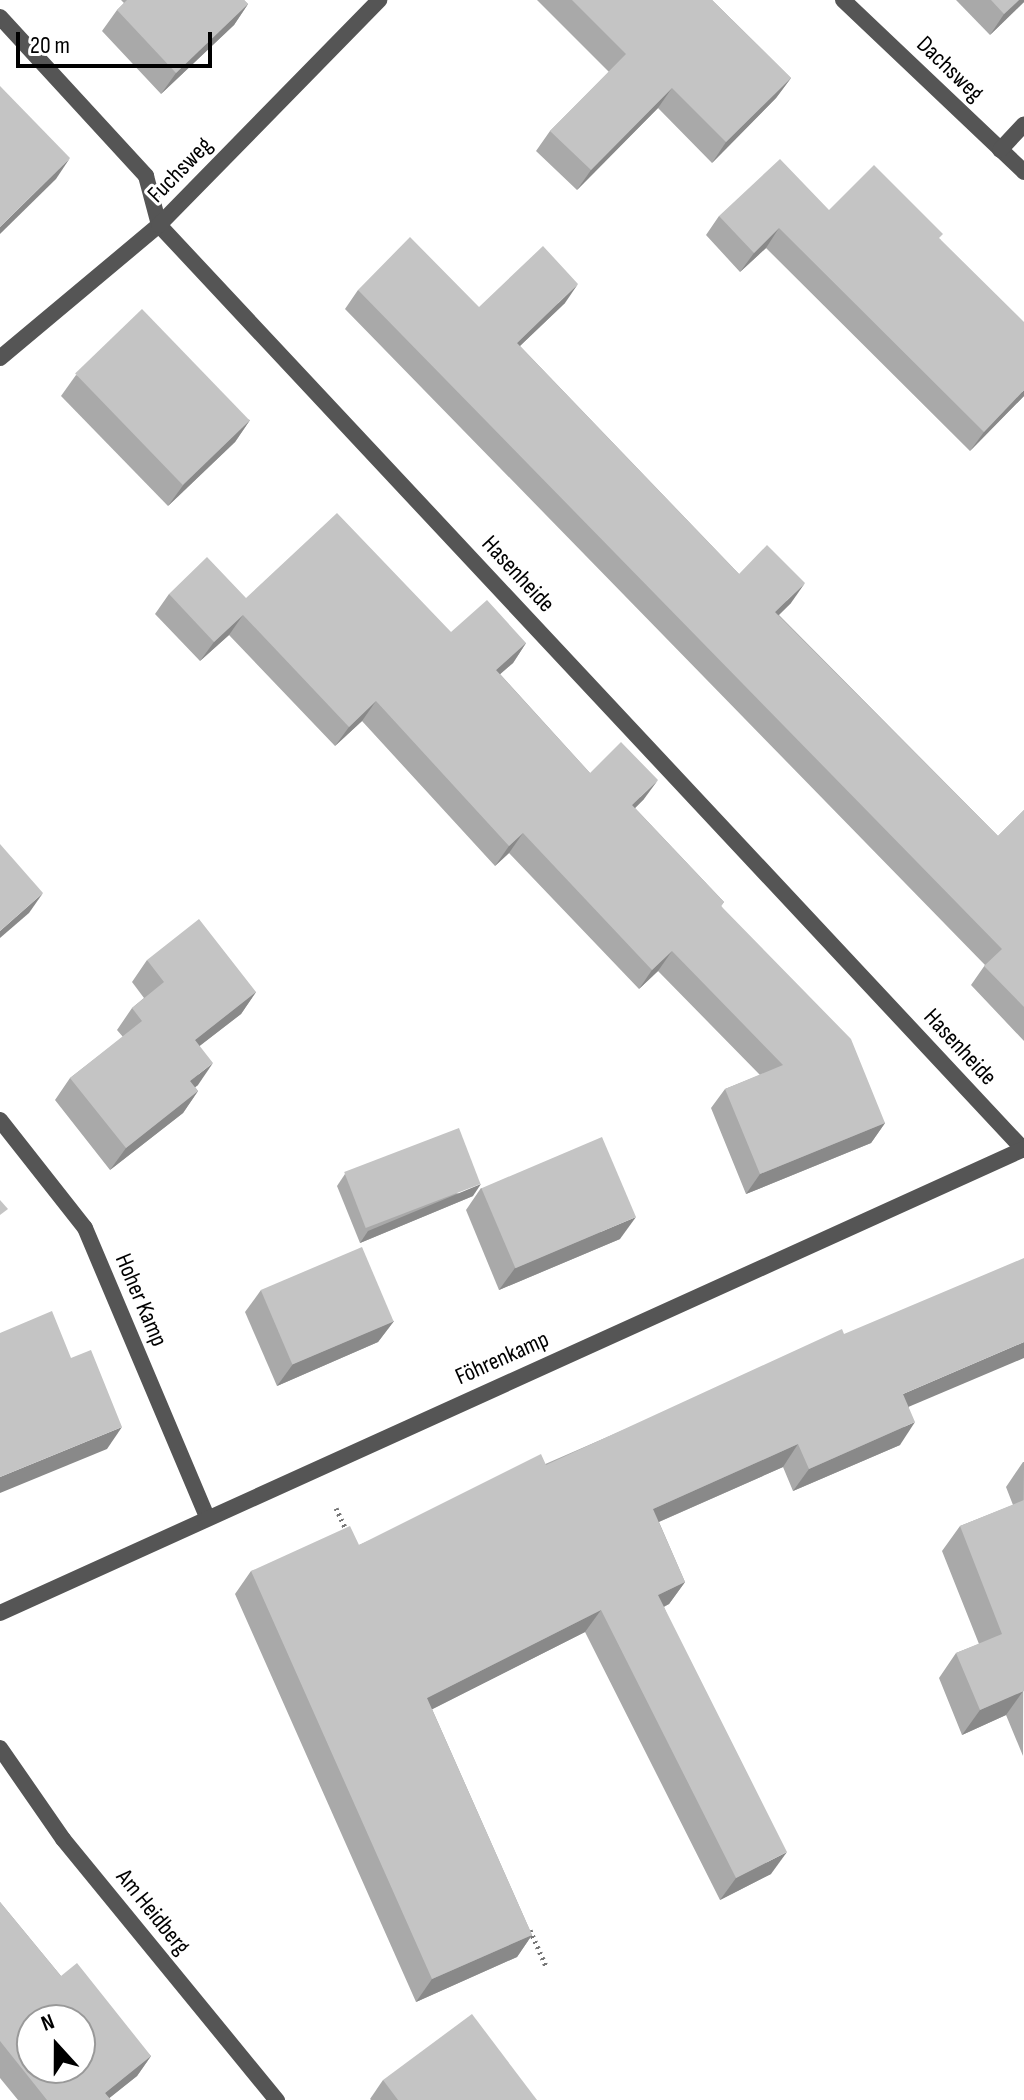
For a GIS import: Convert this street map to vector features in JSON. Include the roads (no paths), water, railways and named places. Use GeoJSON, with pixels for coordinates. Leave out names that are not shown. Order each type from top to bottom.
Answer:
{"type":"FeatureCollection","features":[{"type":"Feature","properties":{"kind":"street","name":"Fuchsweg"},"geometry":{"type":"LineString","coordinates":[[0,358],[159,225],[379,0]]}},
{"type":"Feature","properties":{"kind":"street","name":"Dachsweg"},"geometry":{"type":"LineString","coordinates":[[843,0],[1024,172]]}},
{"type":"Feature","properties":{"kind":"street","name":"Hasenheide"},"geometry":{"type":"LineString","coordinates":[[0,17],[146,176],[159,225],[1024,1150]]}},
{"type":"Feature","properties":{"kind":"street"},"geometry":{"type":"LineString","coordinates":[[1000,150],[1024,124]]}},
{"type":"Feature","properties":{"kind":"street","name":"Hoher Kamp"},"geometry":{"type":"LineString","coordinates":[[0,1120],[85,1228],[207,1517]]}},
{"type":"Feature","properties":{"kind":"street","name":"Föhrenkamp"},"geometry":{"type":"LineString","coordinates":[[0,1613],[317,1467],[1024,1150]]}},
{"type":"Feature","properties":{"kind":"street","name":"Am Heidberg"},"geometry":{"type":"LineString","coordinates":[[0,1748],[63,1839],[277,2100]]}}]}
